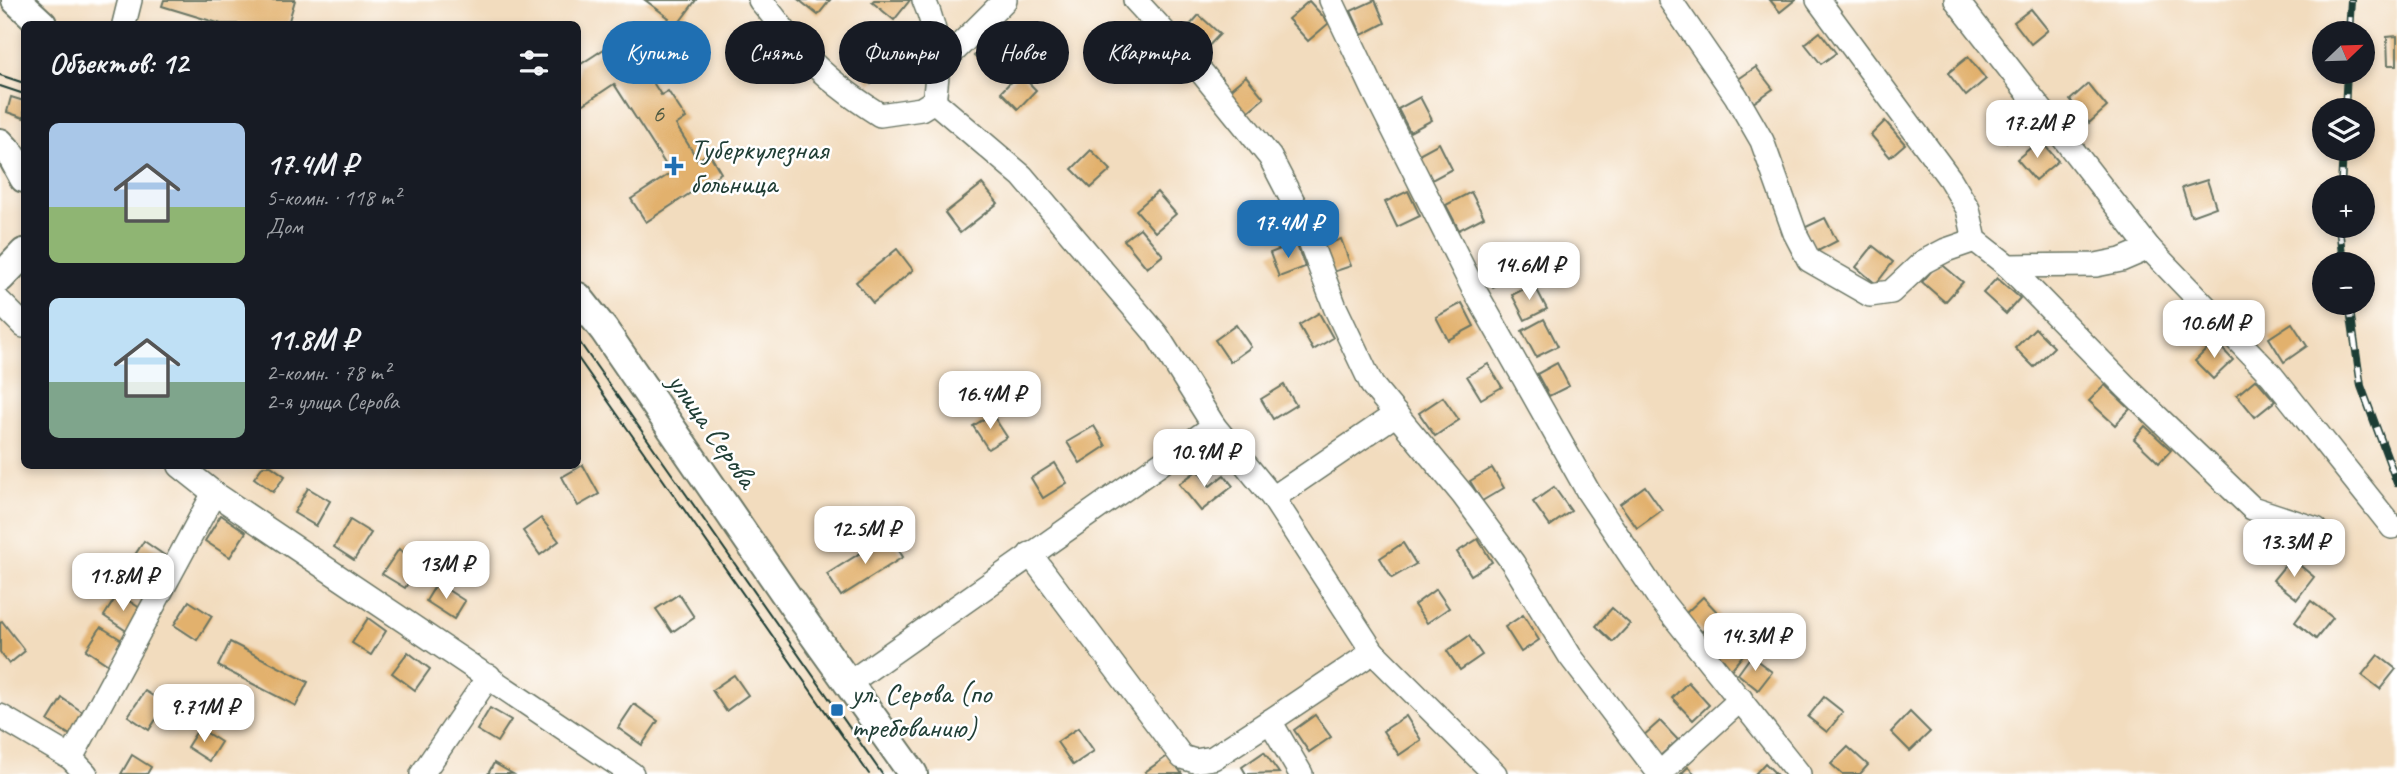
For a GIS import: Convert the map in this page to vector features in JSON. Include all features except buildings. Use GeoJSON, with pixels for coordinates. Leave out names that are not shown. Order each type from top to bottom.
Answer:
{"type":"FeatureCollection","features":[{"type":"Feature","properties":{"kind":"main road"},"geometry":{"type":"LineString","coordinates":[[0,8],[31,14]]}},
{"type":"Feature","properties":{"kind":"main road"},"geometry":{"type":"LineString","coordinates":[[0,143],[12,156],[21,172]]}},
{"type":"Feature","properties":{"kind":"main road"},"geometry":{"type":"LineString","coordinates":[[9,266],[21,244]]}},
{"type":"Feature","properties":{"kind":"main road","name":"улица Серова"},"geometry":{"type":"LineString","coordinates":[[581,301],[612,341],[801,617],[913,774]]}},
{"type":"Feature","properties":{"kind":"street"},"geometry":{"type":"LineString","coordinates":[[125,21],[130,0]]}},
{"type":"Feature","properties":{"kind":"street"},"geometry":{"type":"LineString","coordinates":[[760,0],[820,71],[835,85],[880,115],[921,108],[934,101]]}},
{"type":"Feature","properties":{"kind":"street"},"geometry":{"type":"LineString","coordinates":[[924,0],[932,21]]}},
{"type":"Feature","properties":{"kind":"street"},"geometry":{"type":"LineString","coordinates":[[962,44],[1005,0]]}},
{"type":"Feature","properties":{"kind":"street"},"geometry":{"type":"LineString","coordinates":[[1135,0],[1203,74],[1270,157],[1300,215],[1335,307],[1372,385],[1463,495],[1513,563],[1570,656],[1659,774],[1741,699]]}},
{"type":"Feature","properties":{"kind":"street"},"geometry":{"type":"LineString","coordinates":[[1331,0],[1472,286],[1583,482],[1659,598],[1799,774]]}},
{"type":"Feature","properties":{"kind":"street"},"geometry":{"type":"LineString","coordinates":[[1670,0],[1736,96],[1762,141],[1795,233],[1809,260],[1870,295],[1891,292],[1923,262],[1975,240]]}},
{"type":"Feature","properties":{"kind":"street"},"geometry":{"type":"LineString","coordinates":[[1818,0],[1950,179],[1968,209],[1975,240],[2008,266],[2126,388],[2252,508],[2316,529]]}},
{"type":"Feature","properties":{"kind":"street"},"geometry":{"type":"LineString","coordinates":[[1956,0],[2149,248],[2272,376],[2392,527]]}},
{"type":"Feature","properties":{"kind":"street"},"geometry":{"type":"LineString","coordinates":[[934,101],[937,84]]}},
{"type":"Feature","properties":{"kind":"street"},"geometry":{"type":"LineString","coordinates":[[934,101],[1022,176],[1157,335],[1214,426],[1273,498],[1373,652],[1495,774]]}},
{"type":"Feature","properties":{"kind":"street"},"geometry":{"type":"LineString","coordinates":[[2008,266],[2096,265],[2121,260],[2149,248]]}},
{"type":"Feature","properties":{"kind":"street"},"geometry":{"type":"LineString","coordinates":[[0,302],[21,323]]}},
{"type":"Feature","properties":{"kind":"street"},"geometry":{"type":"LineString","coordinates":[[1273,498],[1396,414]]}},
{"type":"Feature","properties":{"kind":"street"},"geometry":{"type":"LineString","coordinates":[[849,683],[1214,426]]}},
{"type":"Feature","properties":{"kind":"street"},"geometry":{"type":"LineString","coordinates":[[184,469],[214,493],[632,774]]}},
{"type":"Feature","properties":{"kind":"street"},"geometry":{"type":"LineString","coordinates":[[0,716],[78,766],[214,493]]}},
{"type":"Feature","properties":{"kind":"street"},"geometry":{"type":"LineString","coordinates":[[1030,554],[1182,757],[1195,761],[1213,758],[1373,652]]}},
{"type":"Feature","properties":{"kind":"street"},"geometry":{"type":"LineString","coordinates":[[422,774],[489,676]]}},
{"type":"Feature","properties":{"kind":"street"},"geometry":{"type":"LineString","coordinates":[[1270,721],[1301,774]]}},
{"type":"Feature","properties":{"kind":"tram line"},"geometry":{"type":"LineString","coordinates":[[0,75],[21,82]]}},
{"type":"Feature","properties":{"kind":"tram line"},"geometry":{"type":"LineString","coordinates":[[0,86],[21,93]]}},
{"type":"Feature","properties":{"kind":"tram line"},"geometry":{"type":"LineString","coordinates":[[581,344],[882,774]]}},
{"type":"Feature","properties":{"kind":"tram line"},"geometry":{"type":"LineString","coordinates":[[581,362],[869,774]]}},
{"type":"Feature","properties":{"kind":"railway"},"geometry":{"type":"LineString","coordinates":[[2350,21],[2351,0]]}},
{"type":"Feature","properties":{"kind":"railway"},"geometry":{"type":"LineString","coordinates":[[2346,84],[2346,98]]}},
{"type":"Feature","properties":{"kind":"railway"},"geometry":{"type":"LineString","coordinates":[[2342,161],[2342,175]]}},
{"type":"Feature","properties":{"kind":"railway"},"geometry":{"type":"LineString","coordinates":[[2340,238],[2342,252]]}},
{"type":"Feature","properties":{"kind":"railway"},"geometry":{"type":"LineString","coordinates":[[2351,315],[2361,386],[2397,483]]}},
{"type":"Feature","properties":{"kind":"place","name":"Туберкулезная больница"},"geometry":{"type":"Point","coordinates":[674,166]}},
{"type":"Feature","properties":{"kind":"place","name":"ул. Серова (по требованию)"},"geometry":{"type":"Point","coordinates":[837,710]}}]}
